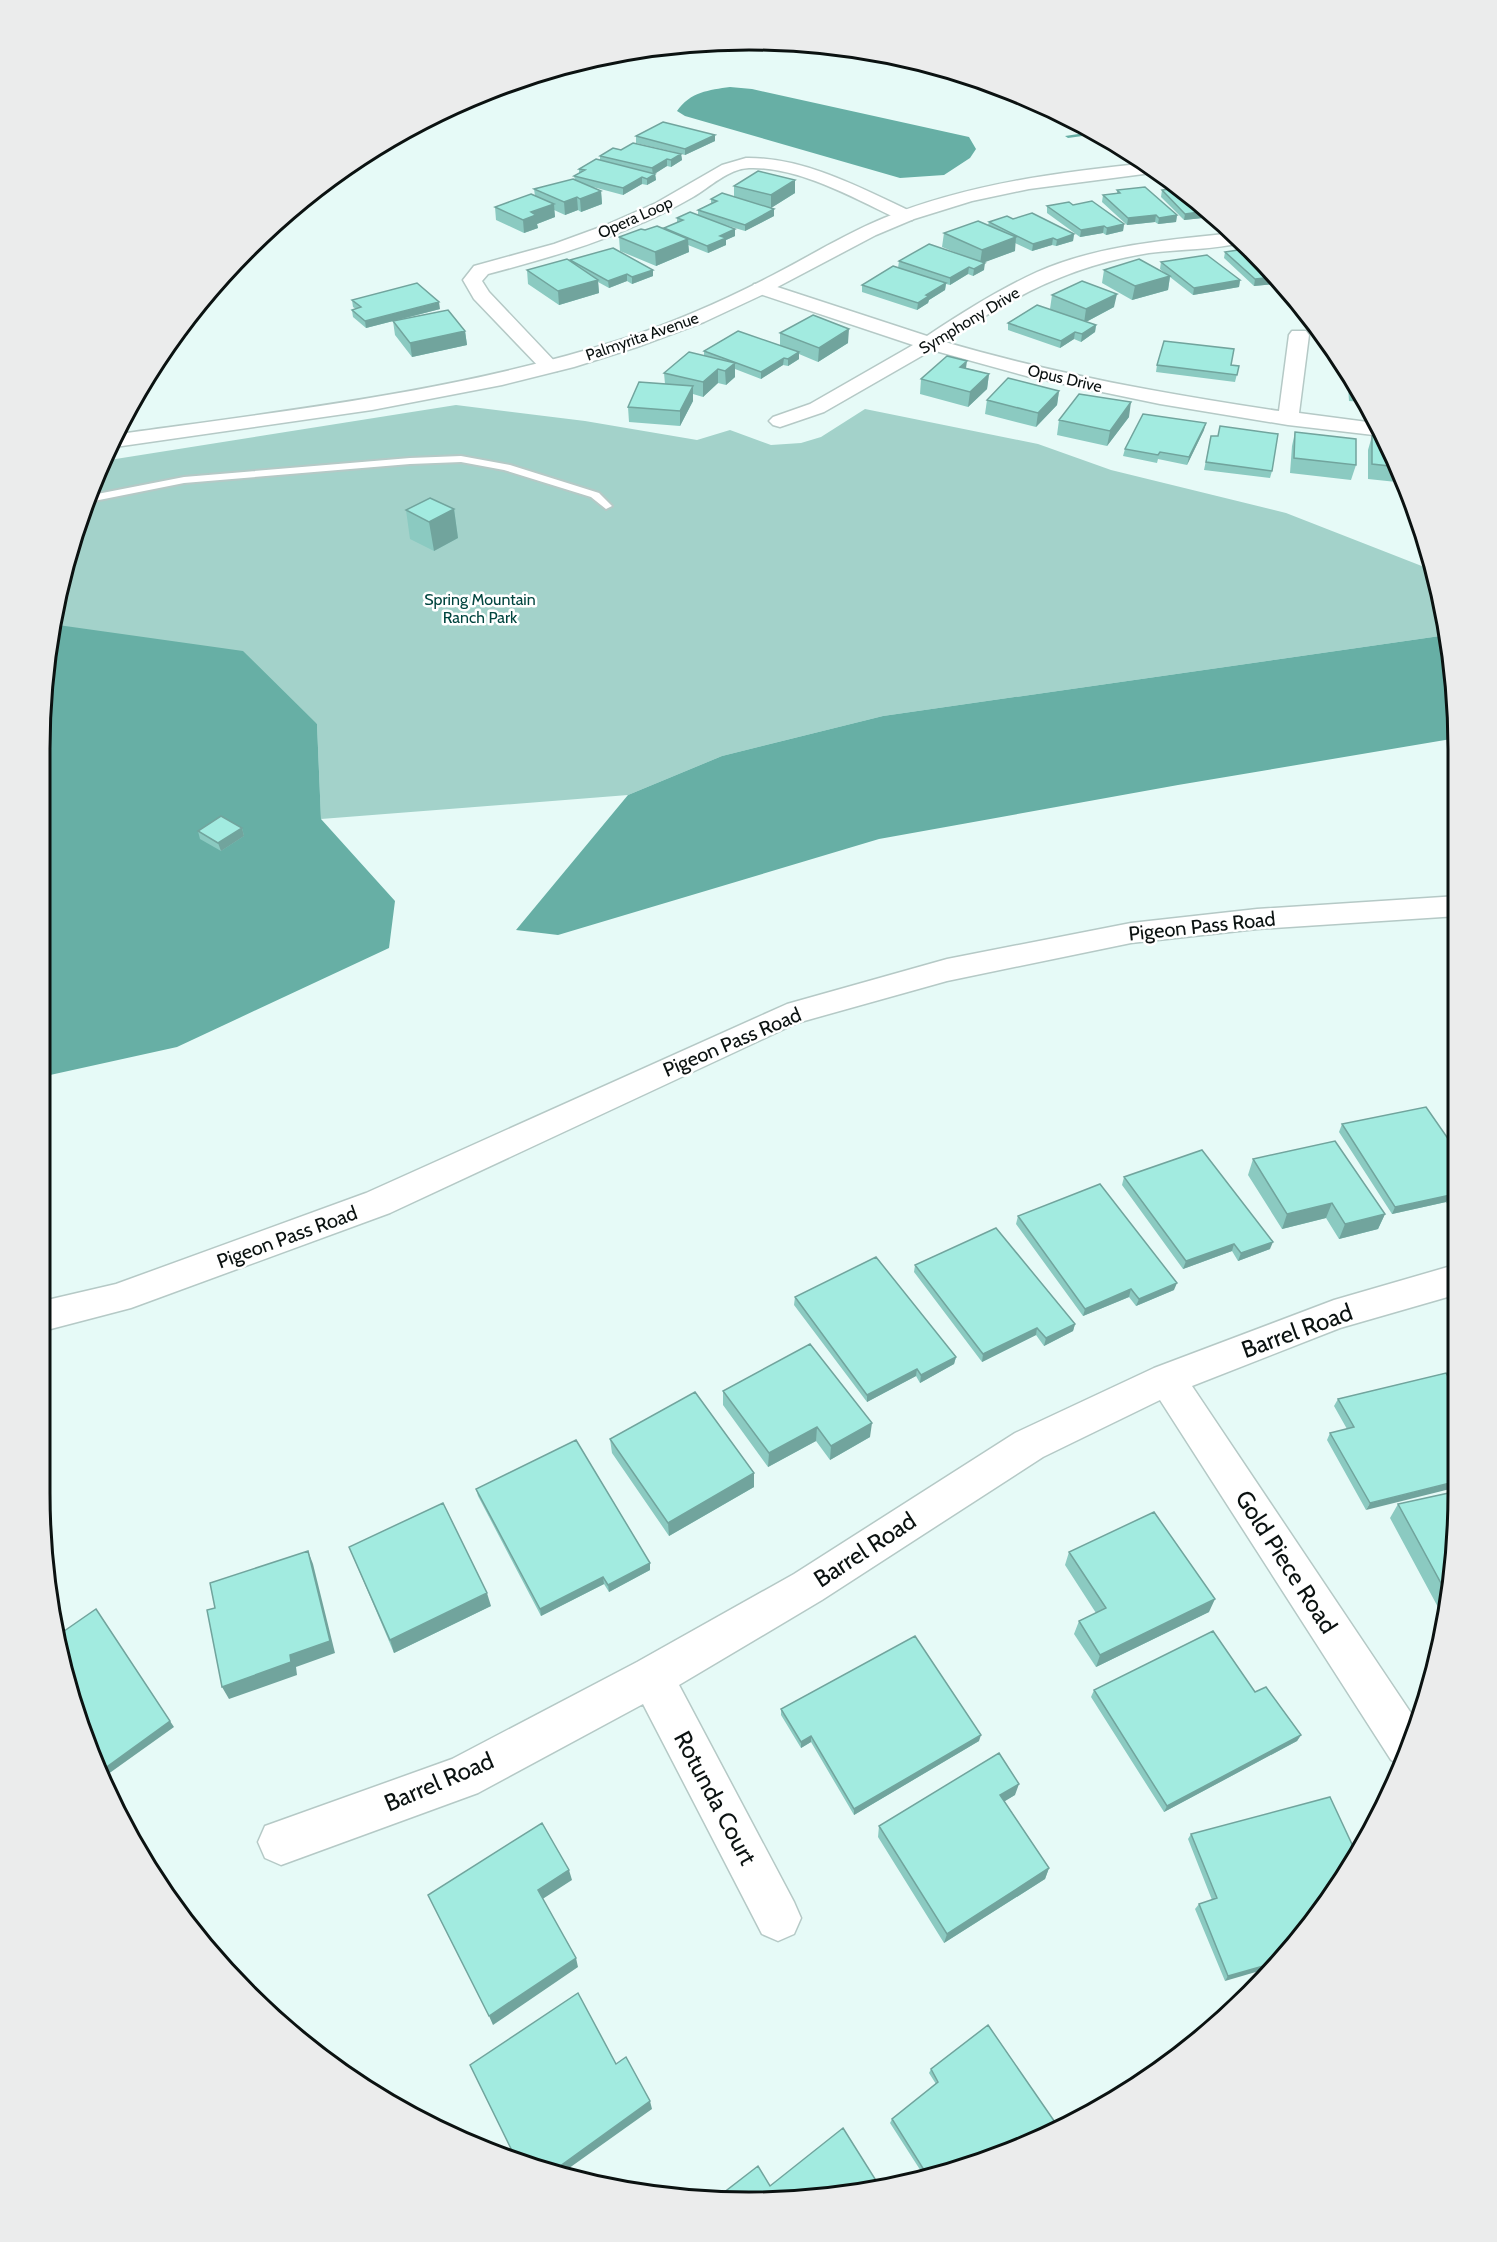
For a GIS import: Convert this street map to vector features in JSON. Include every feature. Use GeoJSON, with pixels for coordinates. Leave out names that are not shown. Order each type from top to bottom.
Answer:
{"type":"FeatureCollection","features":[{"type":"Feature","properties":{"kind":"street","name":"Opera Loop"},"geometry":{"type":"LineString","coordinates":[[550,367],[482,295],[472,280],[481,270],[572,244],[621,226],[687,193],[732,165],[755,162],[779,166],[855,192],[906,216]]}},
{"type":"Feature","properties":{"kind":"street","name":"Palmyrita Avenue"},"geometry":{"type":"LineString","coordinates":[[121,440],[405,396],[550,367],[663,330],[761,288],[861,235],[906,216],[959,199],[1011,187],[1140,169]]}},
{"type":"Feature","properties":{"kind":"street","name":"Symphony Drive"},"geometry":{"type":"LineString","coordinates":[[780,421],[817,408],[930,344],[993,302],[1046,275],[1090,261],[1148,248],[1227,239]]}},
{"type":"Feature","properties":{"kind":"street","name":"Opus Drive"},"geometry":{"type":"LineString","coordinates":[[761,288],[930,344],[1028,370],[1104,387],[1288,419],[1370,429]]}},
{"type":"Feature","properties":{"kind":"street"},"geometry":{"type":"LineString","coordinates":[[1288,419],[1299,335]]}},
{"type":"Feature","properties":{"kind":"street","name":"Pigeon Pass Road"},"geometry":{"type":"LineString","coordinates":[[50,1314],[118,1298],[378,1203],[787,1015],[947,970],[1131,933],[1257,919],[1448,907]]}},
{"type":"Feature","properties":{"kind":"street","name":"Barrel Road"},"geometry":{"type":"LineString","coordinates":[[281,1842],[462,1777],[652,1677],[808,1587],[1029,1445],[1167,1379],[1334,1315],[1448,1282]]}},
{"type":"Feature","properties":{"kind":"street","name":"Gold Piece Road"},"geometry":{"type":"LineString","coordinates":[[1167,1379],[1402,1739]]}},
{"type":"Feature","properties":{"kind":"street","name":"Rotunda Court"},"geometry":{"type":"LineString","coordinates":[[652,1677],[778,1918]]}},
{"type":"Feature","properties":{"kind":"lane"},"geometry":{"type":"LineString","coordinates":[[97,498],[184,480],[410,461],[461,459],[506,466],[595,495],[606,506]]}},
{"type":"Feature","properties":{"kind":"green space","name":"Spring Mountain Ranch Park"},"geometry":{"type":"Polygon","coordinates":[[[456,405],[585,421],[697,440],[730,430],[771,445],[801,443],[821,437],[865,409],[1038,444],[1111,470],[1286,513],[1424,567],[1438,636],[883,716],[722,756],[628,795],[321,819],[317,724],[61,626],[73,568],[87,524],[113,459],[456,405]]]}},
{"type":"Feature","properties":{"kind":"shaded area"},"geometry":{"type":"Polygon","coordinates":[[[730,87],[752,89],[969,137],[976,149],[970,158],[944,175],[900,178],[685,116],[677,111],[694,96],[730,87]]]}},
{"type":"Feature","properties":{"kind":"shaded area"},"geometry":{"type":"Polygon","coordinates":[[[61,625],[243,651],[317,724],[321,819],[395,901],[389,948],[177,1047],[50,1075],[51,703],[61,625]]]}},
{"type":"Feature","properties":{"kind":"shaded area"},"geometry":{"type":"Polygon","coordinates":[[[1438,636],[1442,657],[1448,740],[879,839],[558,935],[516,930],[628,795],[722,756],[883,716],[1438,636]]]}},
{"type":"Feature","properties":{"kind":"building"},"geometry":{"type":"Polygon","coordinates":[[[663,122],[715,135],[685,149],[636,136],[663,122]]]}},
{"type":"Feature","properties":{"kind":"building"},"geometry":{"type":"Polygon","coordinates":[[[633,143],[681,154],[652,168],[600,156],[613,148],[621,150],[633,143]]]}},
{"type":"Feature","properties":{"kind":"building"},"geometry":{"type":"Polygon","coordinates":[[[596,159],[655,174],[647,179],[642,177],[623,188],[574,176],[585,170],[579,169],[596,159]]]}},
{"type":"Feature","properties":{"kind":"building"},"geometry":{"type":"Polygon","coordinates":[[[758,171],[795,180],[771,195],[734,186],[758,171]]]}},
{"type":"Feature","properties":{"kind":"building"},"geometry":{"type":"Polygon","coordinates":[[[573,179],[601,191],[564,202],[534,189],[573,179]]]}},
{"type":"Feature","properties":{"kind":"building"},"geometry":{"type":"Polygon","coordinates":[[[1145,187],[1177,215],[1159,218],[1156,215],[1128,218],[1103,195],[1120,193],[1117,190],[1145,187]]]}},
{"type":"Feature","properties":{"kind":"building"},"geometry":{"type":"Polygon","coordinates":[[[1168,189],[1196,212],[1185,214],[1162,190],[1168,189]]]}},
{"type":"Feature","properties":{"kind":"building"},"geometry":{"type":"Polygon","coordinates":[[[722,193],[774,209],[745,225],[698,210],[717,201],[711,199],[722,193]]]}},
{"type":"Feature","properties":{"kind":"building"},"geometry":{"type":"Polygon","coordinates":[[[531,194],[554,204],[531,212],[536,215],[523,220],[495,207],[531,194]]]}},
{"type":"Feature","properties":{"kind":"building"},"geometry":{"type":"Polygon","coordinates":[[[1092,201],[1124,224],[1081,230],[1047,206],[1069,202],[1073,205],[1092,201]]]}},
{"type":"Feature","properties":{"kind":"building"},"geometry":{"type":"Polygon","coordinates":[[[690,212],[735,229],[720,236],[726,238],[707,246],[664,228],[683,220],[677,218],[690,212]]]}},
{"type":"Feature","properties":{"kind":"building"},"geometry":{"type":"Polygon","coordinates":[[[1032,213],[1074,234],[1057,240],[1053,238],[1033,244],[989,222],[1007,216],[1013,219],[1032,213]]]}},
{"type":"Feature","properties":{"kind":"building"},"geometry":{"type":"Polygon","coordinates":[[[978,221],[1016,237],[982,250],[944,233],[978,221]]]}},
{"type":"Feature","properties":{"kind":"building"},"geometry":{"type":"Polygon","coordinates":[[[657,226],[688,239],[655,252],[619,237],[641,229],[657,226]]]}},
{"type":"Feature","properties":{"kind":"building"},"geometry":{"type":"Polygon","coordinates":[[[929,244],[985,263],[974,269],[969,267],[950,278],[899,261],[929,244]]]}},
{"type":"Feature","properties":{"kind":"building"},"geometry":{"type":"Polygon","coordinates":[[[613,248],[653,270],[632,277],[627,274],[608,281],[570,260],[613,248]]]}},
{"type":"Feature","properties":{"kind":"building"},"geometry":{"type":"Polygon","coordinates":[[[1239,250],[1265,278],[1255,279],[1225,252],[1239,250]]]}},
{"type":"Feature","properties":{"kind":"building"},"geometry":{"type":"Polygon","coordinates":[[[1207,255],[1240,280],[1194,288],[1161,262],[1207,255]]]}},
{"type":"Feature","properties":{"kind":"building"},"geometry":{"type":"Polygon","coordinates":[[[567,259],[598,280],[558,291],[527,270],[567,259]]]}},
{"type":"Feature","properties":{"kind":"building"},"geometry":{"type":"Polygon","coordinates":[[[1139,259],[1170,276],[1135,286],[1104,270],[1139,259]]]}},
{"type":"Feature","properties":{"kind":"building"},"geometry":{"type":"Polygon","coordinates":[[[893,266],[946,283],[926,295],[929,296],[918,303],[862,285],[893,266]]]}},
{"type":"Feature","properties":{"kind":"building"},"geometry":{"type":"Polygon","coordinates":[[[1082,281],[1117,294],[1086,309],[1052,295],[1082,281]]]}},
{"type":"Feature","properties":{"kind":"building"},"geometry":{"type":"Polygon","coordinates":[[[417,283],[439,302],[365,321],[352,310],[361,307],[352,300],[417,283]]]}},
{"type":"Feature","properties":{"kind":"building"},"geometry":{"type":"Polygon","coordinates":[[[1037,305],[1096,325],[1082,334],[1075,332],[1061,341],[1008,323],[1037,305]]]}},
{"type":"Feature","properties":{"kind":"building"},"geometry":{"type":"Polygon","coordinates":[[[448,310],[465,331],[410,343],[393,321],[448,310]]]}},
{"type":"Feature","properties":{"kind":"building"},"geometry":{"type":"Polygon","coordinates":[[[813,315],[849,329],[819,348],[780,333],[813,315]]]}},
{"type":"Feature","properties":{"kind":"building"},"geometry":{"type":"Polygon","coordinates":[[[738,331],[799,352],[761,372],[704,351],[738,331]]]}},
{"type":"Feature","properties":{"kind":"building"},"geometry":{"type":"Polygon","coordinates":[[[1164,341],[1234,349],[1231,365],[1239,366],[1237,375],[1157,365],[1164,341]]]}},
{"type":"Feature","properties":{"kind":"building"},"geometry":{"type":"Polygon","coordinates":[[[689,352],[735,363],[725,371],[718,369],[703,382],[664,373],[689,352]]]}},
{"type":"Feature","properties":{"kind":"building"},"geometry":{"type":"Polygon","coordinates":[[[947,356],[967,361],[960,367],[989,374],[970,392],[921,379],[947,356]]]}},
{"type":"Feature","properties":{"kind":"building"},"geometry":{"type":"Polygon","coordinates":[[[1008,378],[1059,391],[1038,413],[987,400],[1008,378]]]}},
{"type":"Feature","properties":{"kind":"building"},"geometry":{"type":"Polygon","coordinates":[[[639,382],[693,386],[680,411],[628,407],[639,382]]]}},
{"type":"Feature","properties":{"kind":"building"},"geometry":{"type":"Polygon","coordinates":[[[1079,394],[1131,402],[1110,431],[1059,420],[1079,394]]]}},
{"type":"Feature","properties":{"kind":"building"},"geometry":{"type":"Polygon","coordinates":[[[1143,414],[1206,423],[1189,457],[1160,452],[1158,455],[1125,449],[1143,414]]]}},
{"type":"Feature","properties":{"kind":"building"},"geometry":{"type":"Polygon","coordinates":[[[1220,426],[1278,434],[1272,471],[1206,462],[1211,436],[1218,436],[1220,426]]]}},
{"type":"Feature","properties":{"kind":"building"},"geometry":{"type":"Polygon","coordinates":[[[1295,432],[1356,439],[1356,465],[1294,458],[1295,432]]]}},
{"type":"Feature","properties":{"kind":"building"},"geometry":{"type":"Polygon","coordinates":[[[1372,436],[1387,466],[1372,464],[1372,436]]]}},
{"type":"Feature","properties":{"kind":"building"},"geometry":{"type":"Polygon","coordinates":[[[430,498],[454,509],[429,522],[406,510],[430,498]]]}},
{"type":"Feature","properties":{"kind":"building"},"geometry":{"type":"Polygon","coordinates":[[[221,816],[242,828],[218,843],[198,831],[221,816]]]}},
{"type":"Feature","properties":{"kind":"building"},"geometry":{"type":"Polygon","coordinates":[[[1426,1107],[1448,1139],[1448,1195],[1395,1207],[1342,1124],[1426,1107]]]}},
{"type":"Feature","properties":{"kind":"building"},"geometry":{"type":"Polygon","coordinates":[[[1335,1141],[1385,1214],[1345,1224],[1332,1203],[1287,1214],[1253,1159],[1335,1141]]]}},
{"type":"Feature","properties":{"kind":"building"},"geometry":{"type":"Polygon","coordinates":[[[1202,1150],[1273,1242],[1241,1253],[1234,1244],[1186,1261],[1124,1177],[1202,1150]]]}},
{"type":"Feature","properties":{"kind":"building"},"geometry":{"type":"Polygon","coordinates":[[[1100,1184],[1177,1283],[1139,1299],[1131,1289],[1085,1309],[1018,1216],[1100,1184]]]}},
{"type":"Feature","properties":{"kind":"building"},"geometry":{"type":"Polygon","coordinates":[[[996,1228],[1075,1324],[1046,1338],[1037,1328],[983,1354],[915,1265],[996,1228]]]}},
{"type":"Feature","properties":{"kind":"building"},"geometry":{"type":"Polygon","coordinates":[[[876,1257],[956,1357],[921,1375],[917,1369],[867,1395],[795,1297],[876,1257]]]}},
{"type":"Feature","properties":{"kind":"building"},"geometry":{"type":"Polygon","coordinates":[[[810,1344],[872,1423],[831,1446],[817,1427],[769,1453],[723,1391],[810,1344]]]}},
{"type":"Feature","properties":{"kind":"building"},"geometry":{"type":"Polygon","coordinates":[[[1446,1373],[1448,1376],[1448,1484],[1370,1503],[1330,1433],[1354,1427],[1338,1399],[1446,1373]]]}},
{"type":"Feature","properties":{"kind":"building"},"geometry":{"type":"Polygon","coordinates":[[[695,1392],[754,1473],[668,1523],[610,1439],[695,1392]]]}},
{"type":"Feature","properties":{"kind":"building"},"geometry":{"type":"Polygon","coordinates":[[[576,1440],[650,1563],[608,1585],[603,1577],[540,1609],[476,1489],[576,1440]]]}},
{"type":"Feature","properties":{"kind":"building"},"geometry":{"type":"Polygon","coordinates":[[[1448,1493],[1442,1585],[1398,1504],[1448,1493]]]}},
{"type":"Feature","properties":{"kind":"building"},"geometry":{"type":"Polygon","coordinates":[[[443,1503],[487,1593],[390,1640],[349,1547],[443,1503]]]}},
{"type":"Feature","properties":{"kind":"building"},"geometry":{"type":"Polygon","coordinates":[[[1154,1512],[1215,1599],[1100,1655],[1079,1621],[1106,1608],[1069,1552],[1154,1512]]]}},
{"type":"Feature","properties":{"kind":"building"},"geometry":{"type":"Polygon","coordinates":[[[308,1551],[330,1641],[290,1655],[291,1662],[222,1687],[207,1610],[215,1608],[210,1583],[308,1551]]]}},
{"type":"Feature","properties":{"kind":"building"},"geometry":{"type":"Polygon","coordinates":[[[96,1609],[170,1721],[106,1767],[73,1674],[63,1632],[96,1609]]]}},
{"type":"Feature","properties":{"kind":"building"},"geometry":{"type":"Polygon","coordinates":[[[1213,1631],[1255,1692],[1266,1687],[1301,1735],[1167,1806],[1094,1690],[1213,1631]]]}},
{"type":"Feature","properties":{"kind":"building"},"geometry":{"type":"Polygon","coordinates":[[[915,1636],[981,1735],[854,1809],[811,1736],[801,1742],[781,1709],[915,1636]]]}},
{"type":"Feature","properties":{"kind":"building"},"geometry":{"type":"Polygon","coordinates":[[[999,1753],[1019,1784],[1000,1795],[1049,1868],[947,1934],[879,1826],[999,1753]]]}},
{"type":"Feature","properties":{"kind":"building"},"geometry":{"type":"Polygon","coordinates":[[[1330,1797],[1353,1845],[1303,1919],[1263,1966],[1228,1976],[1199,1904],[1217,1898],[1191,1834],[1330,1797]]]}},
{"type":"Feature","properties":{"kind":"building"},"geometry":{"type":"Polygon","coordinates":[[[542,1823],[569,1870],[538,1890],[576,1958],[489,2016],[428,1895],[542,1823]]]}},
{"type":"Feature","properties":{"kind":"building"},"geometry":{"type":"Polygon","coordinates":[[[578,1993],[616,2064],[626,2057],[650,2101],[560,2166],[512,2150],[470,2065],[578,1993]]]}},
{"type":"Feature","properties":{"kind":"building"},"geometry":{"type":"Polygon","coordinates":[[[988,2025],[1055,2122],[1016,2139],[924,2170],[892,2119],[938,2082],[931,2069],[988,2025]]]}},
{"type":"Feature","properties":{"kind":"building"},"geometry":{"type":"Polygon","coordinates":[[[843,2128],[876,2181],[840,2187],[794,2191],[725,2191],[758,2166],[770,2186],[843,2128]]]}},
{"type":"Feature","properties":{"kind":"waterway"},"geometry":{"type":"LineString","coordinates":[[1068,136],[1082,134]]}}]}
